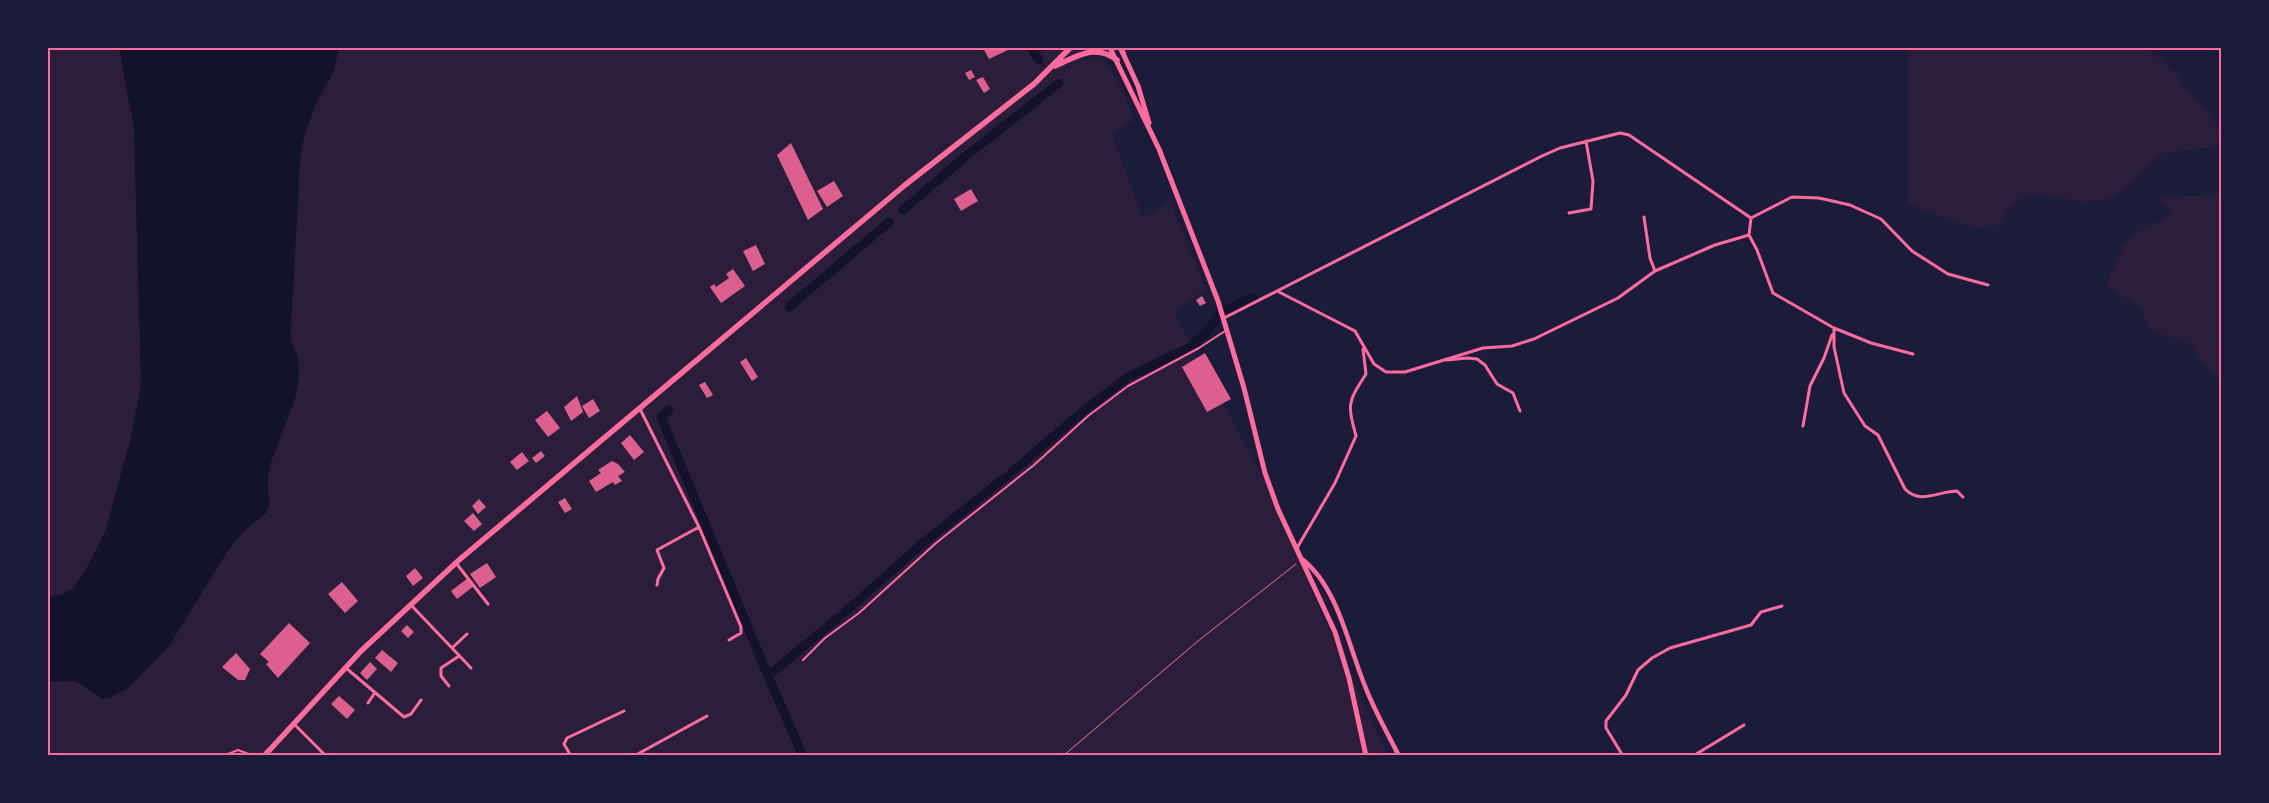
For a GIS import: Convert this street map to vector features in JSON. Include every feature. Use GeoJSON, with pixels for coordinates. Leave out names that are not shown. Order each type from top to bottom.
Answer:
{"type":"FeatureCollection","features":[{"type":"Feature","properties":{"kind":"main road"},"geometry":{"type":"LineString","coordinates":[[264,756],[345,667],[456,563],[905,185],[1034,84],[1070,48]]}},
{"type":"Feature","properties":{"kind":"main road"},"geometry":{"type":"LineString","coordinates":[[1110,48],[1151,131],[1218,301],[1228,329],[1265,473],[1278,509],[1334,632],[1349,678],[1366,756]]}},
{"type":"Feature","properties":{"kind":"main road"},"geometry":{"type":"LineString","coordinates":[[1121,49],[1138,86],[1151,131]]}},
{"type":"Feature","properties":{"kind":"main road"},"geometry":{"type":"LineString","coordinates":[[1052,67],[1087,51],[1100,52],[1117,60]]}},
{"type":"Feature","properties":{"kind":"street"},"geometry":{"type":"LineString","coordinates":[[1223,316],[1279,292],[1542,156],[1620,133],[1630,135],[1751,218]]}},
{"type":"Feature","properties":{"kind":"street"},"geometry":{"type":"LineString","coordinates":[[1569,213],[1591,208],[1593,181],[1586,142]]}},
{"type":"Feature","properties":{"kind":"street"},"geometry":{"type":"LineString","coordinates":[[1751,218],[1792,197],[1819,198],[1850,205],[1881,219],[1912,251],[1948,274],[1988,285]]}},
{"type":"Feature","properties":{"kind":"street"},"geometry":{"type":"LineString","coordinates":[[1644,217],[1650,258],[1655,271]]}},
{"type":"Feature","properties":{"kind":"street"},"geometry":{"type":"LineString","coordinates":[[1751,218],[1749,235],[1757,250],[1773,292],[1834,328],[1871,343],[1913,354]]}},
{"type":"Feature","properties":{"kind":"street"},"geometry":{"type":"LineString","coordinates":[[1279,292],[1355,331],[1363,348],[1374,364],[1386,372],[1405,372],[1483,348],[1512,346],[1534,339],[1618,298],[1655,271],[1715,245],[1749,235]]}},
{"type":"Feature","properties":{"kind":"street"},"geometry":{"type":"LineString","coordinates":[[1802,426],[1810,386],[1824,358],[1834,328]]}},
{"type":"Feature","properties":{"kind":"street"},"geometry":{"type":"LineString","coordinates":[[1833,334],[1838,371],[1844,393],[1865,426],[1878,435],[1905,489],[1910,494],[1920,498],[1957,490],[1963,497]]}},
{"type":"Feature","properties":{"kind":"street"},"geometry":{"type":"LineString","coordinates":[[1297,548],[1335,483],[1356,436],[1350,413],[1351,395],[1366,374],[1363,348]]}},
{"type":"Feature","properties":{"kind":"street"},"geometry":{"type":"LineString","coordinates":[[1444,360],[1477,359],[1485,365],[1497,384],[1513,393],[1520,411]]}},
{"type":"Feature","properties":{"kind":"street"},"geometry":{"type":"LineString","coordinates":[[640,408],[699,527],[741,627],[741,634],[729,640]]}},
{"type":"Feature","properties":{"kind":"street"},"geometry":{"type":"LineString","coordinates":[[657,585],[664,568],[657,550],[699,527]]}},
{"type":"Feature","properties":{"kind":"street"},"geometry":{"type":"LineString","coordinates":[[1302,559],[1314,568],[1326,586],[1366,689],[1398,756]]}},
{"type":"Feature","properties":{"kind":"street"},"geometry":{"type":"LineString","coordinates":[[456,563],[488,604]]}},
{"type":"Feature","properties":{"kind":"street"},"geometry":{"type":"LineString","coordinates":[[410,605],[471,668]]}},
{"type":"Feature","properties":{"kind":"street"},"geometry":{"type":"LineString","coordinates":[[1623,756],[1606,728],[1606,721],[1626,695],[1638,670],[1652,658],[1670,648],[1743,628],[1757,620],[1760,612],[1782,606]]}},
{"type":"Feature","properties":{"kind":"street"},"geometry":{"type":"LineString","coordinates":[[452,648],[468,634]]}},
{"type":"Feature","properties":{"kind":"street"},"geometry":{"type":"LineString","coordinates":[[449,686],[441,676],[441,668],[459,656]]}},
{"type":"Feature","properties":{"kind":"street"},"geometry":{"type":"LineString","coordinates":[[345,667],[374,694],[404,717],[411,714],[421,700]]}},
{"type":"Feature","properties":{"kind":"street"},"geometry":{"type":"LineString","coordinates":[[368,703],[374,694]]}},
{"type":"Feature","properties":{"kind":"street"},"geometry":{"type":"LineString","coordinates":[[571,756],[564,744],[568,738],[624,710]]}},
{"type":"Feature","properties":{"kind":"street"},"geometry":{"type":"LineString","coordinates":[[634,756],[707,716]]}},
{"type":"Feature","properties":{"kind":"street"},"geometry":{"type":"LineString","coordinates":[[293,723],[326,756]]}},
{"type":"Feature","properties":{"kind":"street"},"geometry":{"type":"LineString","coordinates":[[1693,756],[1744,725]]}},
{"type":"Feature","properties":{"kind":"lane"},"geometry":{"type":"LineString","coordinates":[[803,660],[825,638],[859,613],[936,543],[1034,465],[1088,416],[1128,386],[1199,348],[1228,329]]}},
{"type":"Feature","properties":{"kind":"lane"},"geometry":{"type":"LineString","coordinates":[[223,756],[238,750],[254,756]]}},
{"type":"Feature","properties":{"kind":"path"},"geometry":{"type":"LineString","coordinates":[[1063,756],[1108,720],[1191,647],[1302,559]]}},
{"type":"Feature","properties":{"kind":"shaded area"},"geometry":{"type":"Polygon","coordinates":[[[48,48],[1079,48],[1085,62],[1093,57],[1101,59],[1116,77],[1134,120],[1112,135],[1143,219],[1170,201],[1206,289],[1175,310],[1179,322],[1273,495],[1319,608],[1388,755],[48,755],[48,48]]]}},
{"type":"Feature","properties":{"kind":"shaded area"},"geometry":{"type":"Polygon","coordinates":[[[119,48],[339,48],[334,71],[316,103],[303,141],[300,161],[291,329],[291,341],[298,357],[299,379],[294,402],[271,462],[268,479],[269,505],[266,513],[243,532],[227,552],[169,646],[128,688],[110,698],[103,699],[75,681],[48,682],[48,598],[63,594],[72,589],[85,571],[105,532],[130,441],[141,385],[134,128],[119,48]]]}},
{"type":"Feature","properties":{"kind":"shaded area"},"geometry":{"type":"Polygon","coordinates":[[[1908,48],[2147,48],[2172,70],[2221,130],[2221,138],[2218,143],[2207,148],[2162,153],[2136,179],[2116,195],[2105,200],[2083,202],[2035,194],[2024,197],[2014,203],[1998,225],[1976,229],[1908,204],[1908,48]]]}},
{"type":"Feature","properties":{"kind":"shaded area"},"geometry":{"type":"Polygon","coordinates":[[[2222,194],[2221,381],[2210,373],[2191,346],[2177,338],[2153,332],[2148,327],[2140,308],[2106,284],[2125,243],[2144,228],[2164,219],[2171,211],[2156,198],[2222,194]]]}},
{"type":"Feature","properties":{"kind":"building"},"geometry":{"type":"Polygon","coordinates":[[[983,48],[1012,48],[989,59],[983,48]]]}},
{"type":"Feature","properties":{"kind":"building"},"geometry":{"type":"Polygon","coordinates":[[[971,70],[975,77],[969,80],[965,73],[971,70]]]}},
{"type":"Feature","properties":{"kind":"building"},"geometry":{"type":"Polygon","coordinates":[[[983,77],[990,89],[984,93],[976,80],[983,77]]]}},
{"type":"Feature","properties":{"kind":"building"},"geometry":{"type":"Polygon","coordinates":[[[791,143],[823,209],[808,220],[777,155],[791,143]]]}},
{"type":"Feature","properties":{"kind":"building"},"geometry":{"type":"Polygon","coordinates":[[[834,181],[843,196],[827,207],[817,191],[834,181]]]}},
{"type":"Feature","properties":{"kind":"building"},"geometry":{"type":"Polygon","coordinates":[[[971,189],[978,201],[961,211],[954,199],[971,189]]]}},
{"type":"Feature","properties":{"kind":"building"},"geometry":{"type":"Polygon","coordinates":[[[756,245],[765,264],[753,271],[743,251],[756,245]]]}},
{"type":"Feature","properties":{"kind":"building"},"geometry":{"type":"Polygon","coordinates":[[[733,269],[745,286],[721,303],[710,287],[714,284],[716,287],[729,278],[726,274],[733,269]]]}},
{"type":"Feature","properties":{"kind":"building"},"geometry":{"type":"Polygon","coordinates":[[[1202,296],[1206,303],[1200,306],[1196,300],[1202,296]]]}},
{"type":"Feature","properties":{"kind":"building"},"geometry":{"type":"Polygon","coordinates":[[[1205,353],[1231,399],[1207,412],[1182,367],[1205,353]]]}},
{"type":"Feature","properties":{"kind":"building"},"geometry":{"type":"Polygon","coordinates":[[[746,358],[758,377],[752,381],[740,362],[746,358]]]}},
{"type":"Feature","properties":{"kind":"building"},"geometry":{"type":"Polygon","coordinates":[[[705,382],[713,395],[707,398],[699,385],[705,382]]]}},
{"type":"Feature","properties":{"kind":"building"},"geometry":{"type":"Polygon","coordinates":[[[577,396],[583,412],[571,421],[564,407],[577,396]]]}},
{"type":"Feature","properties":{"kind":"building"},"geometry":{"type":"Polygon","coordinates":[[[593,399],[600,411],[589,418],[582,406],[593,399]]]}},
{"type":"Feature","properties":{"kind":"building"},"geometry":{"type":"Polygon","coordinates":[[[547,411],[560,428],[548,437],[535,420],[547,411]]]}},
{"type":"Feature","properties":{"kind":"building"},"geometry":{"type":"Polygon","coordinates":[[[630,435],[644,452],[634,460],[621,443],[630,435]]]}},
{"type":"Feature","properties":{"kind":"building"},"geometry":{"type":"Polygon","coordinates":[[[541,451],[545,456],[536,463],[532,458],[541,451]]]}},
{"type":"Feature","properties":{"kind":"building"},"geometry":{"type":"Polygon","coordinates":[[[522,452],[529,461],[517,470],[510,462],[522,452]]]}},
{"type":"Feature","properties":{"kind":"building"},"geometry":{"type":"Polygon","coordinates":[[[612,461],[618,464],[625,472],[618,476],[622,481],[615,485],[613,482],[596,492],[589,481],[601,473],[598,470],[612,461]]]}},
{"type":"Feature","properties":{"kind":"building"},"geometry":{"type":"Polygon","coordinates":[[[565,498],[572,509],[565,513],[558,502],[565,498]]]}},
{"type":"Feature","properties":{"kind":"building"},"geometry":{"type":"Polygon","coordinates":[[[479,499],[486,507],[478,514],[472,506],[479,499]]]}},
{"type":"Feature","properties":{"kind":"building"},"geometry":{"type":"Polygon","coordinates":[[[473,513],[482,524],[474,531],[464,521],[473,513]]]}},
{"type":"Feature","properties":{"kind":"building"},"geometry":{"type":"Polygon","coordinates":[[[487,563],[496,577],[480,588],[470,574],[487,563]]]}},
{"type":"Feature","properties":{"kind":"building"},"geometry":{"type":"Polygon","coordinates":[[[415,568],[423,578],[413,586],[406,576],[415,568]]]}},
{"type":"Feature","properties":{"kind":"building"},"geometry":{"type":"Polygon","coordinates":[[[468,578],[474,586],[457,599],[451,591],[468,578]]]}},
{"type":"Feature","properties":{"kind":"building"},"geometry":{"type":"Polygon","coordinates":[[[342,582],[358,601],[345,613],[328,594],[342,582]]]}},
{"type":"Feature","properties":{"kind":"building"},"geometry":{"type":"Polygon","coordinates":[[[289,623],[310,643],[278,678],[266,664],[269,662],[260,654],[289,623]]]}},
{"type":"Feature","properties":{"kind":"building"},"geometry":{"type":"Polygon","coordinates":[[[407,625],[414,632],[408,638],[401,631],[407,625]]]}},
{"type":"Feature","properties":{"kind":"building"},"geometry":{"type":"Polygon","coordinates":[[[382,650],[398,663],[391,672],[375,658],[382,650]]]}},
{"type":"Feature","properties":{"kind":"building"},"geometry":{"type":"Polygon","coordinates":[[[236,653],[250,669],[245,680],[238,680],[222,667],[236,653]]]}},
{"type":"Feature","properties":{"kind":"building"},"geometry":{"type":"Polygon","coordinates":[[[370,662],[377,669],[367,680],[360,673],[370,662]]]}},
{"type":"Feature","properties":{"kind":"building"},"geometry":{"type":"Polygon","coordinates":[[[339,696],[355,710],[347,719],[331,704],[339,696]]]}},
{"type":"Feature","properties":{"kind":"waterway"},"geometry":{"type":"LineString","coordinates":[[1032,49],[1039,60]]}},
{"type":"Feature","properties":{"kind":"waterway"},"geometry":{"type":"LineString","coordinates":[[903,210],[966,156],[1059,83]]}},
{"type":"Feature","properties":{"kind":"waterway"},"geometry":{"type":"LineString","coordinates":[[789,307],[889,222]]}},
{"type":"Feature","properties":{"kind":"waterway"},"geometry":{"type":"LineString","coordinates":[[1012,472],[1082,412],[1128,377],[1190,347],[1205,334],[1221,313],[1253,297]]}},
{"type":"Feature","properties":{"kind":"waterway"},"geometry":{"type":"LineString","coordinates":[[669,410],[661,417],[803,756]]}},
{"type":"Feature","properties":{"kind":"waterway"},"geometry":{"type":"LineString","coordinates":[[844,613],[923,543],[1007,476]]}},
{"type":"Feature","properties":{"kind":"waterway"},"geometry":{"type":"LineString","coordinates":[[768,676],[839,617]]}}]}
